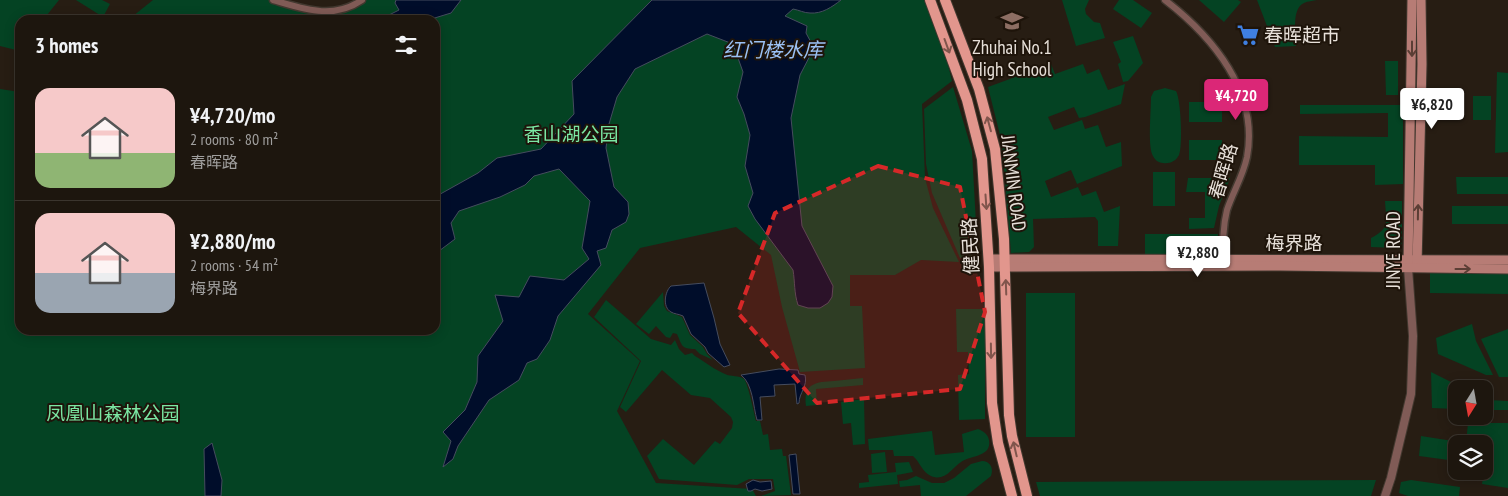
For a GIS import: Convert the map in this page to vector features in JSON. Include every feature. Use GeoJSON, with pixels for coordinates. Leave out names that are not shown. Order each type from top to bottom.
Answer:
{"type":"FeatureCollection","features":[{"type":"Feature","properties":{"kind":"main road","name":"健民路"},"geometry":{"type":"LineString","coordinates":[[930,0],[967,100],[978,141],[984,181],[989,263],[992,403],[998,443],[1012,496]]}},
{"type":"Feature","properties":{"kind":"main road","name":"JIANMIN ROAD"},"geometry":{"type":"LineString","coordinates":[[944,0],[979,89],[995,148],[1005,263],[1009,415],[1012,436],[1027,496]]}},
{"type":"Feature","properties":{"kind":"main road","name":"JINYE ROAD"},"geometry":{"type":"LineString","coordinates":[[1412,0],[1413,265]]}},
{"type":"Feature","properties":{"kind":"main road","name":"JINYE ROAD"},"geometry":{"type":"LineString","coordinates":[[1413,265],[1422,64],[1421,0]]}},
{"type":"Feature","properties":{"kind":"main road","name":"梅界路"},"geometry":{"type":"LineString","coordinates":[[1005,263],[1223,259],[1413,265],[1508,260]]}},
{"type":"Feature","properties":{"kind":"main road"},"geometry":{"type":"LineString","coordinates":[[989,263],[1280,266],[1413,265],[1508,269]]}},
{"type":"Feature","properties":{"kind":"street"},"geometry":{"type":"LineString","coordinates":[[273,0],[322,12],[349,8],[362,0]]}},
{"type":"Feature","properties":{"kind":"street","name":"春晖路"},"geometry":{"type":"LineString","coordinates":[[1165,0],[1194,24],[1228,65],[1240,88],[1245,109],[1248,138],[1247,156],[1242,175],[1228,208],[1224,225],[1223,259]]}},
{"type":"Feature","properties":{"kind":"street"},"geometry":{"type":"LineString","coordinates":[[1174,7],[1180,0]]}},
{"type":"Feature","properties":{"kind":"street","name":"JINYE ROAD"},"geometry":{"type":"LineString","coordinates":[[1385,496],[1411,394],[1413,265]]}},
{"type":"Feature","properties":{"kind":"highlighted area"},"geometry":{"type":"Polygon","coordinates":[[[878,166],[960,187],[985,312],[960,389],[817,403],[738,313],[775,213],[878,166]]]}},
{"type":"Feature","properties":{"kind":"green space"},"geometry":{"type":"Polygon","coordinates":[[[0,0],[59,0],[47,15],[15,15],[15,50],[0,46],[0,0]]]}},
{"type":"Feature","properties":{"kind":"green space"},"geometry":{"type":"Polygon","coordinates":[[[76,0],[102,0],[110,4],[104,15],[100,15],[76,0]]]}},
{"type":"Feature","properties":{"kind":"green space","name":"香山湖公园"},"geometry":{"type":"Polygon","coordinates":[[[153,0],[272,0],[322,12],[362,0],[929,0],[937,19],[952,81],[922,104],[925,178],[933,208],[959,262],[921,260],[895,275],[850,275],[850,306],[862,306],[865,368],[800,372],[782,307],[771,255],[736,227],[640,248],[588,314],[640,361],[617,411],[656,483],[752,489],[756,496],[0,496],[0,89],[15,91],[15,335],[440,335],[440,15],[134,15],[153,0]]]}},
{"type":"Feature","properties":{"kind":"green space"},"geometry":{"type":"Polygon","coordinates":[[[1062,0],[1089,0],[1085,9],[1086,14],[1094,22],[1100,23],[1105,38],[1076,46],[1062,0]]]}},
{"type":"Feature","properties":{"kind":"green space"},"geometry":{"type":"Polygon","coordinates":[[[1119,0],[1133,0],[1152,13],[1141,28],[1113,9],[1119,0]]]}},
{"type":"Feature","properties":{"kind":"green space"},"geometry":{"type":"Polygon","coordinates":[[[1199,0],[1238,0],[1241,2],[1224,22],[1199,0]]]}},
{"type":"Feature","properties":{"kind":"green space"},"geometry":{"type":"Polygon","coordinates":[[[1257,0],[1317,0],[1304,3],[1297,11],[1295,22],[1296,46],[1275,47],[1257,0]]]}},
{"type":"Feature","properties":{"kind":"green space"},"geometry":{"type":"Polygon","coordinates":[[[1133,36],[1143,63],[1128,81],[1123,82],[1118,64],[1121,62],[1113,42],[1133,36]]]}},
{"type":"Feature","properties":{"kind":"green space"},"geometry":{"type":"Polygon","coordinates":[[[1385,61],[1398,61],[1398,95],[1386,95],[1385,61]]]}},
{"type":"Feature","properties":{"kind":"green space"},"geometry":{"type":"Polygon","coordinates":[[[1051,64],[1055,74],[1083,64],[1087,74],[1099,69],[1108,90],[1125,84],[1121,104],[1085,117],[1079,118],[1074,107],[1048,117],[1054,130],[1082,120],[1085,129],[1098,125],[1106,147],[1121,142],[1122,166],[1077,184],[1071,170],[1045,181],[1051,197],[1078,187],[1082,196],[1096,191],[1104,212],[1120,206],[1118,246],[1098,246],[1098,221],[1095,217],[1033,219],[1034,247],[1029,252],[1011,253],[1002,143],[988,87],[1051,64]]]}},
{"type":"Feature","properties":{"kind":"green space"},"geometry":{"type":"Polygon","coordinates":[[[1497,72],[1508,73],[1508,152],[1495,153],[1497,72]]]}},
{"type":"Feature","properties":{"kind":"green space"},"geometry":{"type":"Polygon","coordinates":[[[953,87],[972,151],[978,260],[960,258],[932,193],[926,164],[924,109],[953,87]]]}},
{"type":"Feature","properties":{"kind":"green space"},"geometry":{"type":"Polygon","coordinates":[[[1165,88],[1176,91],[1178,96],[1181,133],[1178,157],[1170,162],[1161,163],[1155,159],[1151,149],[1151,97],[1154,91],[1165,88]]]}},
{"type":"Feature","properties":{"kind":"green space"},"geometry":{"type":"Polygon","coordinates":[[[1473,96],[1491,96],[1491,120],[1473,120],[1473,96]]]}},
{"type":"Feature","properties":{"kind":"green space"},"geometry":{"type":"Polygon","coordinates":[[[1189,102],[1222,102],[1222,122],[1189,122],[1189,102]]]}},
{"type":"Feature","properties":{"kind":"green space"},"geometry":{"type":"Polygon","coordinates":[[[1300,105],[1403,105],[1403,184],[1375,185],[1375,165],[1299,165],[1299,136],[1388,137],[1388,113],[1300,114],[1300,105]]]}},
{"type":"Feature","properties":{"kind":"green space"},"geometry":{"type":"Polygon","coordinates":[[[1189,140],[1222,140],[1222,160],[1189,160],[1189,140]]]}},
{"type":"Feature","properties":{"kind":"green space"},"geometry":{"type":"Polygon","coordinates":[[[1153,172],[1175,172],[1175,206],[1153,206],[1153,172]]]}},
{"type":"Feature","properties":{"kind":"green space"},"geometry":{"type":"Polygon","coordinates":[[[1456,177],[1508,177],[1508,194],[1457,194],[1456,177]]]}},
{"type":"Feature","properties":{"kind":"green space"},"geometry":{"type":"Polygon","coordinates":[[[1188,178],[1230,178],[1219,206],[1214,228],[1189,229],[1189,218],[1205,218],[1205,192],[1186,192],[1188,178]]]}},
{"type":"Feature","properties":{"kind":"green space"},"geometry":{"type":"Polygon","coordinates":[[[1385,201],[1402,201],[1402,243],[1397,248],[1371,247],[1371,238],[1382,231],[1386,223],[1385,201]]]}},
{"type":"Feature","properties":{"kind":"green space"},"geometry":{"type":"Polygon","coordinates":[[[1452,206],[1508,206],[1508,224],[1452,224],[1452,206]]]}},
{"type":"Feature","properties":{"kind":"green space"},"geometry":{"type":"Polygon","coordinates":[[[1145,234],[1218,234],[1218,255],[1145,255],[1145,234]]]}},
{"type":"Feature","properties":{"kind":"green space"},"geometry":{"type":"Polygon","coordinates":[[[1430,271],[1508,272],[1508,294],[1430,293],[1430,271]]]}},
{"type":"Feature","properties":{"kind":"green space"},"geometry":{"type":"Polygon","coordinates":[[[663,292],[664,306],[667,311],[682,317],[690,335],[713,360],[700,354],[695,349],[684,347],[677,334],[673,333],[670,338],[666,337],[656,326],[649,334],[636,324],[663,292]]]}},
{"type":"Feature","properties":{"kind":"green space"},"geometry":{"type":"Polygon","coordinates":[[[1026,293],[1075,293],[1075,437],[1026,437],[1026,293]]]}},
{"type":"Feature","properties":{"kind":"green space"},"geometry":{"type":"Polygon","coordinates":[[[606,300],[651,339],[671,345],[675,340],[679,349],[685,355],[692,353],[727,375],[744,379],[756,421],[760,421],[763,435],[768,434],[770,450],[782,449],[783,456],[786,456],[791,495],[761,496],[775,491],[773,479],[749,479],[737,485],[659,479],[647,456],[663,439],[694,465],[715,441],[720,444],[732,428],[733,422],[731,417],[710,398],[691,395],[662,370],[626,412],[620,407],[641,361],[594,317],[606,300]]]}},
{"type":"Feature","properties":{"kind":"green space"},"geometry":{"type":"Polygon","coordinates":[[[956,309],[985,309],[985,419],[959,420],[958,375],[969,374],[968,352],[957,352],[956,309]]]}},
{"type":"Feature","properties":{"kind":"green space"},"geometry":{"type":"Polygon","coordinates":[[[1472,324],[1476,341],[1493,375],[1486,375],[1438,354],[1436,338],[1472,324]]]}},
{"type":"Feature","properties":{"kind":"green space"},"geometry":{"type":"Polygon","coordinates":[[[1508,329],[1508,377],[1499,377],[1481,339],[1508,329]]]}},
{"type":"Feature","properties":{"kind":"green space"},"geometry":{"type":"Polygon","coordinates":[[[1431,372],[1448,380],[1448,409],[1432,408],[1431,372]]]}},
{"type":"Feature","properties":{"kind":"green space"},"geometry":{"type":"Polygon","coordinates":[[[863,378],[863,385],[816,389],[817,405],[806,406],[809,388],[816,383],[863,378]]]}},
{"type":"Feature","properties":{"kind":"green space"},"geometry":{"type":"Polygon","coordinates":[[[864,399],[865,444],[853,445],[851,423],[843,424],[841,402],[864,399]]]}},
{"type":"Feature","properties":{"kind":"green space"},"geometry":{"type":"Polygon","coordinates":[[[1493,400],[1508,401],[1508,410],[1493,410],[1493,400]]]}},
{"type":"Feature","properties":{"kind":"green space"},"geometry":{"type":"Polygon","coordinates":[[[1508,423],[1508,488],[1482,484],[1483,480],[1493,480],[1493,435],[1467,435],[1468,425],[1508,423]]]}},
{"type":"Feature","properties":{"kind":"green space"},"geometry":{"type":"Polygon","coordinates":[[[978,429],[985,433],[989,440],[987,450],[980,455],[961,462],[948,474],[940,477],[928,474],[913,456],[894,456],[893,450],[869,450],[868,439],[932,431],[935,455],[964,452],[962,434],[978,429]]]}},
{"type":"Feature","properties":{"kind":"green space"},"geometry":{"type":"Polygon","coordinates":[[[1421,436],[1448,440],[1448,460],[1419,456],[1421,436]]]}},
{"type":"Feature","properties":{"kind":"green space"},"geometry":{"type":"Polygon","coordinates":[[[885,452],[887,472],[872,473],[871,454],[885,452]]]}},
{"type":"Feature","properties":{"kind":"green space"},"geometry":{"type":"Polygon","coordinates":[[[982,461],[987,462],[991,466],[991,476],[966,496],[921,496],[920,485],[900,487],[899,481],[916,476],[932,483],[944,483],[954,478],[971,464],[982,461]]]}},
{"type":"Feature","properties":{"kind":"green space"},"geometry":{"type":"Polygon","coordinates":[[[909,462],[913,472],[897,475],[898,484],[859,488],[859,483],[869,482],[868,475],[896,472],[895,463],[909,462]]]}},
{"type":"Feature","properties":{"kind":"green space"},"geometry":{"type":"Polygon","coordinates":[[[1376,480],[1371,496],[1040,496],[1036,482],[1376,480]]]}},
{"type":"Feature","properties":{"kind":"green space"},"geometry":{"type":"Polygon","coordinates":[[[1411,480],[1460,487],[1459,496],[1408,496],[1399,493],[1401,482],[1411,480]]]}},
{"type":"Feature","properties":{"kind":"water"},"geometry":{"type":"Polygon","coordinates":[[[396,0],[461,0],[451,13],[440,16],[389,15],[399,10],[395,3],[396,0]]]}},
{"type":"Feature","properties":{"kind":"water","name":"红门楼水库"},"geometry":{"type":"Polygon","coordinates":[[[652,0],[841,0],[823,11],[808,13],[793,9],[785,16],[807,26],[806,33],[814,48],[800,75],[791,118],[802,226],[833,286],[832,297],[828,303],[820,308],[808,308],[798,305],[793,270],[755,219],[748,206],[753,193],[745,166],[750,135],[737,97],[743,72],[733,44],[707,34],[635,69],[617,97],[609,124],[606,148],[614,187],[628,202],[629,214],[626,222],[612,230],[606,248],[597,251],[601,265],[558,316],[550,340],[537,359],[527,363],[519,380],[489,400],[458,446],[453,459],[443,467],[451,441],[443,432],[465,410],[477,382],[478,356],[503,321],[495,295],[519,297],[530,276],[564,280],[589,259],[582,248],[590,201],[559,169],[534,176],[525,185],[500,197],[459,211],[451,223],[455,239],[440,250],[440,194],[478,173],[497,158],[541,149],[574,114],[572,81],[652,0]]]}},
{"type":"Feature","properties":{"kind":"water"},"geometry":{"type":"Polygon","coordinates":[[[704,283],[720,344],[730,365],[724,367],[691,334],[683,316],[668,310],[665,303],[666,295],[671,286],[704,283]]]}},
{"type":"Feature","properties":{"kind":"water"},"geometry":{"type":"Polygon","coordinates":[[[779,369],[798,370],[799,374],[805,375],[806,379],[799,403],[797,404],[795,384],[774,385],[775,396],[760,397],[762,420],[757,420],[748,384],[741,375],[779,369]]]}},
{"type":"Feature","properties":{"kind":"water"},"geometry":{"type":"Polygon","coordinates":[[[212,443],[222,480],[221,496],[205,496],[204,449],[212,443]]]}},
{"type":"Feature","properties":{"kind":"water"},"geometry":{"type":"Polygon","coordinates":[[[796,454],[800,494],[793,494],[789,455],[796,454]]]}},
{"type":"Feature","properties":{"kind":"water"},"geometry":{"type":"Polygon","coordinates":[[[753,480],[760,482],[771,481],[772,489],[748,491],[746,484],[753,480]]]}},
{"type":"Feature","properties":{"kind":"place","name":"Zhuhai No.1 High School"},"geometry":{"type":"Point","coordinates":[1012,21]}},
{"type":"Feature","properties":{"kind":"place","name":"春晖超市"},"geometry":{"type":"Point","coordinates":[1248,35]}},
{"type":"Feature","properties":{"kind":"park label","name":"凤凰山森林公园"},"geometry":{"type":"Point","coordinates":[113,413]}}]}
